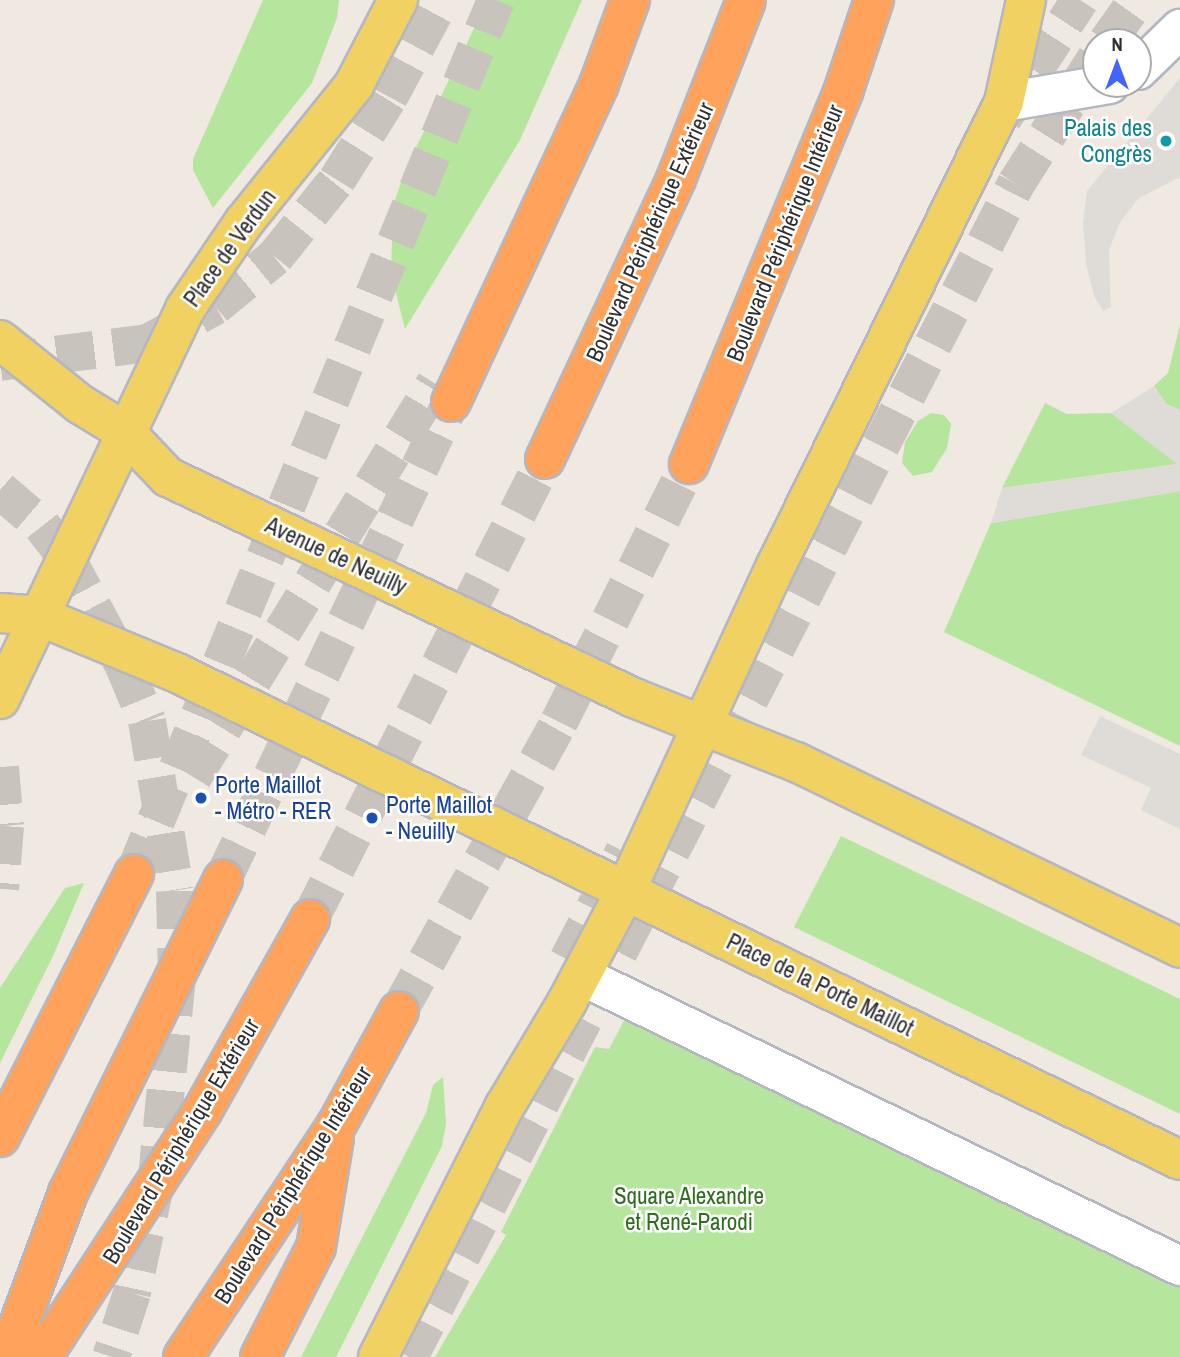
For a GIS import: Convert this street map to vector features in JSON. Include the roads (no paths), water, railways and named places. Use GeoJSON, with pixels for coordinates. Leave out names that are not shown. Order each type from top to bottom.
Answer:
{"type":"FeatureCollection","features":[{"type":"Feature","properties":{"kind":"highway"},"geometry":{"type":"LineString","coordinates":[[443,393],[545,204],[630,0]]}},
{"type":"Feature","properties":{"kind":"highway","name":"Boulevard Périphérique Extérieur"},"geometry":{"type":"LineString","coordinates":[[545,459],[659,217],[746,0]]}},
{"type":"Feature","properties":{"kind":"highway","name":"Boulevard Périphérique Intérieur"},"geometry":{"type":"LineString","coordinates":[[689,464],[843,92],[874,0]]}},
{"type":"Feature","properties":{"kind":"highway"},"geometry":{"type":"LineString","coordinates":[[0,1137],[134,874]]}},
{"type":"Feature","properties":{"kind":"highway"},"geometry":{"type":"LineString","coordinates":[[7,1357],[68,1193],[223,879]]}},
{"type":"Feature","properties":{"kind":"highway","name":"Boulevard Périphérique Extérieur"},"geometry":{"type":"LineString","coordinates":[[43,1357],[203,1110],[310,919]]}},
{"type":"Feature","properties":{"kind":"highway","name":"Boulevard Périphérique Intérieur"},"geometry":{"type":"LineString","coordinates":[[183,1357],[336,1126],[399,1011]]}},
{"type":"Feature","properties":{"kind":"highway"},"geometry":{"type":"LineString","coordinates":[[260,1357],[316,1247],[336,1126]]}},
{"type":"Feature","properties":{"kind":"main road","name":"Place de Verdun"},"geometry":{"type":"LineString","coordinates":[[0,699],[90,514],[124,431],[200,284],[354,85],[398,0]]}},
{"type":"Feature","properties":{"kind":"main road"},"geometry":{"type":"LineString","coordinates":[[377,1357],[505,1106],[582,976],[626,890],[836,445],[1004,102],[1026,0]]}},
{"type":"Feature","properties":{"kind":"main road","name":"Avenue de Neuilly"},"geometry":{"type":"LineString","coordinates":[[0,340],[80,404],[124,431],[168,477],[634,698],[704,722]]}},
{"type":"Feature","properties":{"kind":"main road"},"geometry":{"type":"LineString","coordinates":[[0,613],[39,616],[175,672],[626,890]]}},
{"type":"Feature","properties":{"kind":"main road"},"geometry":{"type":"LineString","coordinates":[[704,722],[860,792],[1180,948]]}},
{"type":"Feature","properties":{"kind":"main road","name":"Place de la Porte Maillot"},"geometry":{"type":"LineString","coordinates":[[626,890],[1180,1160]]}},
{"type":"Feature","properties":{"kind":"street"},"geometry":{"type":"LineString","coordinates":[[1152,56],[1180,29]]}},
{"type":"Feature","properties":{"kind":"street"},"geometry":{"type":"LineString","coordinates":[[1004,102],[1082,89]]}},
{"type":"Feature","properties":{"kind":"street"},"geometry":{"type":"LineString","coordinates":[[0,629],[39,616]]}},
{"type":"Feature","properties":{"kind":"street"},"geometry":{"type":"LineString","coordinates":[[582,976],[1180,1266]]}},
{"type":"Feature","properties":{"kind":"tunnel"},"geometry":{"type":"LineString","coordinates":[[0,362],[148,343],[215,306],[275,257],[337,180],[389,97],[441,0]]}},
{"type":"Feature","properties":{"kind":"tunnel"},"geometry":{"type":"LineString","coordinates":[[134,874],[496,0]]}},
{"type":"Feature","properties":{"kind":"tunnel"},"geometry":{"type":"LineString","coordinates":[[1003,118],[1080,0]]}},
{"type":"Feature","properties":{"kind":"tunnel"},"geometry":{"type":"LineString","coordinates":[[1117,28],[1137,0]]}},
{"type":"Feature","properties":{"kind":"tunnel"},"geometry":{"type":"LineString","coordinates":[[409,1357],[1016,184],[1082,80]]}},
{"type":"Feature","properties":{"kind":"tunnel"},"geometry":{"type":"LineString","coordinates":[[193,777],[435,383]]}},
{"type":"Feature","properties":{"kind":"tunnel"},"geometry":{"type":"LineString","coordinates":[[223,879],[451,402]]}},
{"type":"Feature","properties":{"kind":"tunnel"},"geometry":{"type":"LineString","coordinates":[[310,919],[545,459]]}},
{"type":"Feature","properties":{"kind":"tunnel"},"geometry":{"type":"LineString","coordinates":[[399,1011],[559,722],[689,464]]}},
{"type":"Feature","properties":{"kind":"tunnel"},"geometry":{"type":"LineString","coordinates":[[0,490],[42,526],[66,557],[124,666],[147,721],[175,891],[177,977],[157,1177],[132,1293],[111,1357]]}},
{"type":"Feature","properties":{"kind":"tunnel"},"geometry":{"type":"LineString","coordinates":[[0,767],[5,826],[0,889]]}},
{"type":"Feature","properties":{"kind":"tunnel"},"geometry":{"type":"LineString","coordinates":[[568,960],[624,852]]}},
{"type":"Feature","properties":{"kind":"place","name":"Palais des Congrès"},"geometry":{"type":"Point","coordinates":[1166,141]}},
{"type":"Feature","properties":{"kind":"place","name":"Porte Maillot - Métro - RER"},"geometry":{"type":"Point","coordinates":[201,798]}},
{"type":"Feature","properties":{"kind":"place","name":"Porte Maillot - Neuilly"},"geometry":{"type":"Point","coordinates":[372,818]}},
{"type":"Feature","properties":{"kind":"park label","name":"Square Alexandre et René-Parodi"},"geometry":{"type":"Point","coordinates":[689,1209]}}]}
